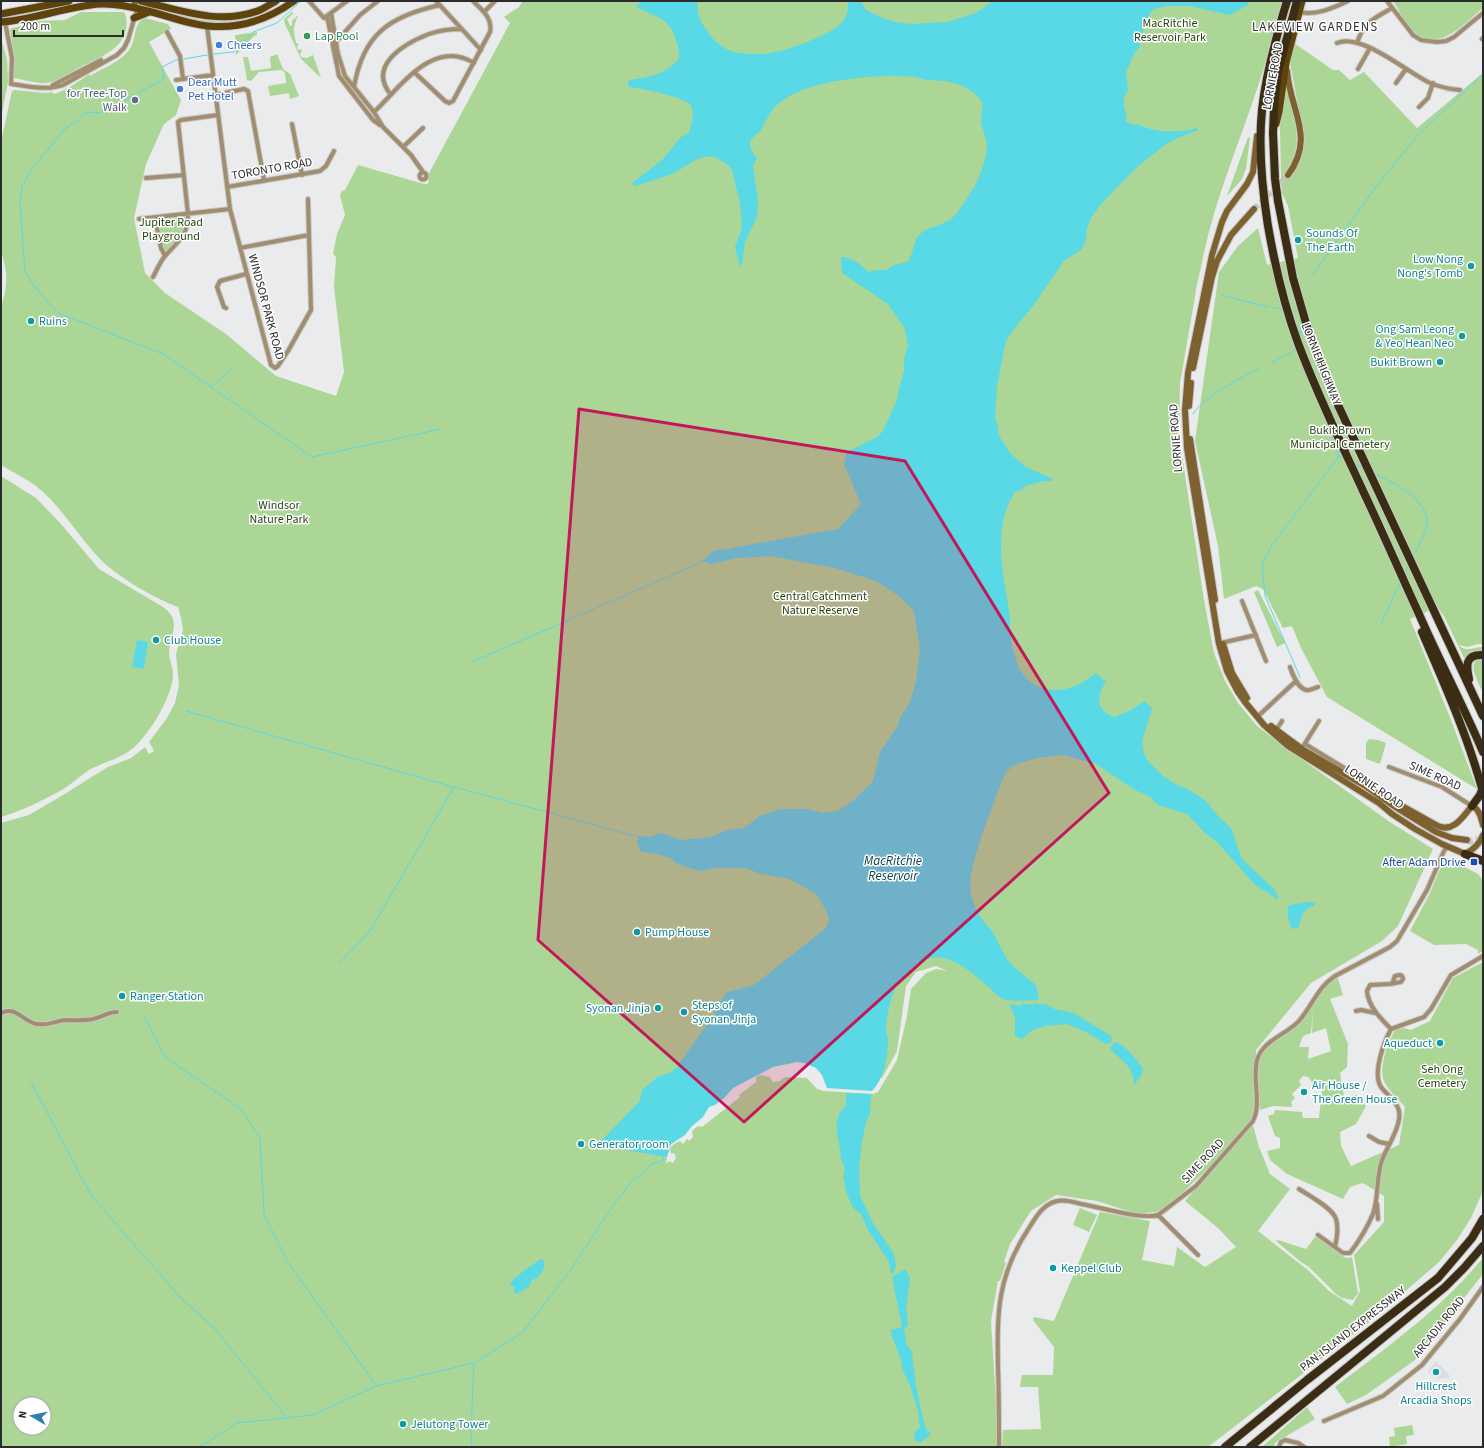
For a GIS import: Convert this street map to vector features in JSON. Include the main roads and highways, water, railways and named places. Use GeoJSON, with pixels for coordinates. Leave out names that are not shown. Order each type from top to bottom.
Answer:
{"type":"FeatureCollection","features":[{"type":"Feature","properties":{"kind":"highway","name":"LORNIE ROAD"},"geometry":{"type":"LineString","coordinates":[[1267,75],[1286,1]]}},
{"type":"Feature","properties":{"kind":"highway","name":"LORNIE ROAD"},"geometry":{"type":"LineString","coordinates":[[1276,83],[1297,1]]}},
{"type":"Feature","properties":{"kind":"highway","name":"LORNIE HIGHWAY"},"geometry":{"type":"LineString","coordinates":[[1267,75],[1262,111],[1261,158],[1265,205],[1273,254],[1288,313],[1309,371],[1418,613],[1453,685],[1483,752]]}},
{"type":"Feature","properties":{"kind":"highway","name":"LORNIE HIGHWAY"},"geometry":{"type":"LineString","coordinates":[[1276,83],[1274,133],[1275,179],[1287,249],[1301,310],[1321,366],[1483,716]]}},
{"type":"Feature","properties":{"kind":"highway"},"geometry":{"type":"LineString","coordinates":[[1418,613],[1422,632],[1471,752],[1483,791],[1477,803]]}},
{"type":"Feature","properties":{"kind":"highway"},"geometry":{"type":"LineString","coordinates":[[1473,696],[1467,666],[1473,656],[1483,655]]}},
{"type":"Feature","properties":{"kind":"highway"},"geometry":{"type":"LineString","coordinates":[[1453,685],[1483,772]]}},
{"type":"Feature","properties":{"kind":"highway"},"geometry":{"type":"LineString","coordinates":[[1465,854],[1483,861]]}},
{"type":"Feature","properties":{"kind":"highway","name":"PAN-ISLAND EXPRESSWAY"},"geometry":{"type":"LineString","coordinates":[[1225,1447],[1438,1278],[1472,1238],[1483,1219]]}},
{"type":"Feature","properties":{"kind":"highway","name":"PAN-ISLAND EXPRESSWAY"},"geometry":{"type":"LineString","coordinates":[[1250,1447],[1445,1287],[1483,1246]]}},
{"type":"Feature","properties":{"kind":"main road"},"geometry":{"type":"LineString","coordinates":[[1,14],[69,1]]}},
{"type":"Feature","properties":{"kind":"main road"},"geometry":{"type":"LineString","coordinates":[[3,22],[76,7],[99,4],[121,5],[155,3],[220,18],[260,10],[276,1]]}},
{"type":"Feature","properties":{"kind":"main road"},"geometry":{"type":"LineString","coordinates":[[137,4],[151,12],[207,26],[219,26],[247,23],[263,19],[294,1]]}},
{"type":"Feature","properties":{"kind":"main road","name":"LORNIE ROAD"},"geometry":{"type":"LineString","coordinates":[[1274,133],[1279,112],[1286,63],[1302,1]]}},
{"type":"Feature","properties":{"kind":"main road"},"geometry":{"type":"LineString","coordinates":[[121,5],[127,8],[133,18],[151,12]]}},
{"type":"Feature","properties":{"kind":"main road"},"geometry":{"type":"LineString","coordinates":[[248,13],[255,16],[272,10],[281,9]]}},
{"type":"Feature","properties":{"kind":"main road"},"geometry":{"type":"LineString","coordinates":[[247,23],[249,18],[248,13]]}},
{"type":"Feature","properties":{"kind":"water","name":"MacRitchie Reservoir"},"geometry":{"type":"Polygon","coordinates":[[[642,1],[698,1],[698,14],[701,20],[710,35],[723,47],[734,52],[767,54],[788,49],[830,31],[845,19],[848,11],[847,1],[861,1],[866,10],[883,18],[895,22],[912,24],[947,22],[976,13],[993,1],[1248,1],[1248,5],[1230,15],[1190,6],[1167,6],[1154,9],[1150,13],[1144,27],[1139,48],[1135,52],[1126,72],[1128,90],[1124,97],[1127,118],[1125,121],[1134,125],[1138,124],[1158,131],[1183,131],[1196,128],[1198,130],[1175,139],[1165,145],[1136,168],[1101,204],[1091,218],[1087,229],[1086,240],[1082,249],[1064,261],[1033,306],[1006,341],[997,386],[995,417],[998,427],[998,434],[1010,453],[1026,467],[1053,479],[1052,481],[1044,481],[1025,486],[1021,490],[1015,492],[1008,506],[1001,535],[1002,566],[1010,614],[1010,633],[1017,663],[1021,671],[1026,678],[1040,687],[1057,690],[1078,685],[1096,673],[1106,682],[1099,698],[1101,707],[1108,714],[1115,717],[1131,710],[1145,701],[1152,709],[1142,741],[1147,760],[1163,776],[1175,784],[1188,789],[1206,801],[1218,816],[1231,828],[1242,859],[1275,890],[1278,898],[1277,900],[1269,893],[1256,886],[1217,842],[1205,833],[1187,814],[1158,805],[1149,796],[1135,790],[1096,764],[1063,755],[1036,758],[1014,765],[1006,772],[983,831],[973,864],[970,881],[971,894],[975,907],[981,918],[992,931],[1007,959],[1015,968],[1036,985],[1039,998],[1037,1000],[1024,1001],[1004,1000],[972,973],[952,961],[932,957],[921,961],[911,969],[904,979],[898,983],[895,989],[887,1020],[886,1031],[888,1040],[886,1060],[880,1080],[872,1091],[827,1088],[822,1075],[816,1068],[804,1063],[797,1062],[773,1067],[733,1088],[715,1105],[709,1107],[703,1117],[692,1126],[685,1135],[671,1144],[667,1157],[597,1145],[640,1101],[642,1090],[659,1076],[670,1073],[677,1067],[717,1010],[725,994],[754,985],[826,928],[829,919],[826,910],[815,893],[789,879],[758,873],[746,868],[716,868],[702,871],[689,868],[661,855],[640,851],[637,842],[638,836],[650,837],[661,833],[681,840],[711,837],[728,830],[744,828],[760,816],[780,809],[808,809],[822,813],[838,811],[854,800],[873,781],[880,752],[897,727],[901,716],[909,704],[916,682],[920,649],[914,611],[899,596],[876,581],[835,568],[770,556],[738,558],[710,564],[703,561],[714,550],[730,549],[838,529],[861,504],[844,464],[847,452],[877,437],[883,431],[897,400],[904,371],[904,358],[908,346],[905,329],[888,304],[842,273],[841,257],[853,260],[868,272],[886,270],[894,265],[907,262],[919,235],[926,230],[951,219],[962,206],[979,177],[987,144],[981,121],[982,105],[980,99],[971,91],[955,83],[926,80],[915,77],[881,76],[840,80],[820,84],[802,90],[786,98],[774,108],[760,131],[750,142],[753,153],[757,158],[753,165],[758,201],[757,217],[745,242],[742,265],[740,266],[735,247],[742,228],[740,203],[732,170],[727,164],[713,157],[701,158],[672,174],[636,186],[631,184],[663,159],[681,137],[689,133],[693,116],[691,106],[681,99],[652,91],[629,87],[629,80],[663,72],[674,64],[679,58],[677,43],[670,27],[663,20],[636,6],[642,1]]]}},
{"type":"Feature","properties":{"kind":"water"},"geometry":{"type":"Polygon","coordinates":[[[137,640],[148,642],[144,669],[132,667],[137,640]]]}},
{"type":"Feature","properties":{"kind":"water"},"geometry":{"type":"Polygon","coordinates":[[[1309,902],[1315,903],[1314,906],[1305,911],[1300,920],[1299,927],[1294,929],[1291,928],[1288,914],[1289,905],[1309,902]]]}},
{"type":"Feature","properties":{"kind":"water"},"geometry":{"type":"Polygon","coordinates":[[[1011,1004],[1020,1006],[1022,1004],[1045,1004],[1054,1009],[1074,1013],[1111,1036],[1112,1040],[1110,1043],[1106,1044],[1084,1031],[1067,1024],[1045,1026],[1033,1030],[1022,1039],[1015,1036],[1015,1017],[1010,1006],[1011,1004]]]}},
{"type":"Feature","properties":{"kind":"water"},"geometry":{"type":"Polygon","coordinates":[[[1114,1042],[1126,1048],[1143,1068],[1142,1074],[1135,1084],[1133,1084],[1134,1078],[1130,1069],[1110,1049],[1114,1042]]]}},
{"type":"Feature","properties":{"kind":"water"},"geometry":{"type":"Polygon","coordinates":[[[846,1093],[871,1094],[870,1115],[867,1119],[862,1141],[859,1167],[860,1192],[861,1198],[873,1223],[894,1254],[896,1266],[894,1272],[891,1274],[889,1262],[868,1230],[861,1214],[853,1208],[847,1194],[843,1176],[845,1169],[841,1158],[837,1126],[839,1115],[846,1106],[846,1093]]]}},
{"type":"Feature","properties":{"kind":"water"},"geometry":{"type":"Polygon","coordinates":[[[541,1259],[545,1262],[543,1271],[537,1278],[532,1280],[529,1287],[516,1294],[514,1292],[514,1287],[510,1284],[512,1281],[519,1274],[541,1259]]]}},
{"type":"Feature","properties":{"kind":"water"},"geometry":{"type":"Polygon","coordinates":[[[906,1270],[910,1278],[906,1310],[908,1326],[904,1328],[907,1345],[912,1352],[916,1386],[925,1428],[931,1434],[919,1443],[916,1441],[914,1436],[920,1427],[918,1411],[891,1334],[891,1330],[902,1327],[892,1277],[906,1270]]]}},
{"type":"Feature","properties":{"kind":"waterway"},"geometry":{"type":"LineString","coordinates":[[214,54],[236,51],[253,32],[277,23],[301,1]]}},
{"type":"Feature","properties":{"kind":"waterway"},"geometry":{"type":"LineString","coordinates":[[184,59],[207,55]]}},
{"type":"Feature","properties":{"kind":"waterway"},"geometry":{"type":"LineString","coordinates":[[162,67],[178,59]]}},
{"type":"Feature","properties":{"kind":"waterway"},"geometry":{"type":"LineString","coordinates":[[114,106],[164,79],[162,69]]}},
{"type":"Feature","properties":{"kind":"waterway"},"geometry":{"type":"LineString","coordinates":[[1311,277],[1375,188],[1418,135],[1483,74]]}},
{"type":"Feature","properties":{"kind":"waterway"},"geometry":{"type":"LineString","coordinates":[[1446,91],[1464,92]]}},
{"type":"Feature","properties":{"kind":"waterway"},"geometry":{"type":"LineString","coordinates":[[106,110],[99,113],[92,112],[84,114],[80,119],[66,128],[33,167],[22,186],[20,202],[25,272],[34,286],[58,313],[163,354],[312,457],[441,429]]}},
{"type":"Feature","properties":{"kind":"waterway"},"geometry":{"type":"LineString","coordinates":[[1221,295],[1268,307]]}},
{"type":"Feature","properties":{"kind":"waterway"},"geometry":{"type":"LineString","coordinates":[[1273,308],[1284,309]]}},
{"type":"Feature","properties":{"kind":"waterway"},"geometry":{"type":"LineString","coordinates":[[1291,310],[1298,311]]}},
{"type":"Feature","properties":{"kind":"waterway"},"geometry":{"type":"LineString","coordinates":[[1301,319],[1301,340]]}},
{"type":"Feature","properties":{"kind":"waterway"},"geometry":{"type":"LineString","coordinates":[[1271,363],[1297,350]]}},
{"type":"Feature","properties":{"kind":"waterway"},"geometry":{"type":"LineString","coordinates":[[211,387],[233,368]]}},
{"type":"Feature","properties":{"kind":"waterway"},"geometry":{"type":"LineString","coordinates":[[1193,414],[1198,407],[1214,394],[1259,369]]}},
{"type":"Feature","properties":{"kind":"waterway"},"geometry":{"type":"LineString","coordinates":[[1329,426],[1339,456],[1343,458]]}},
{"type":"Feature","properties":{"kind":"waterway"},"geometry":{"type":"LineString","coordinates":[[1300,677],[1265,596],[1262,564],[1272,545],[1339,456]]}},
{"type":"Feature","properties":{"kind":"waterway"},"geometry":{"type":"LineString","coordinates":[[1355,464],[1363,468]]}},
{"type":"Feature","properties":{"kind":"waterway"},"geometry":{"type":"LineString","coordinates":[[1373,473],[1408,492],[1422,506],[1426,514],[1426,527],[1413,557]]}},
{"type":"Feature","properties":{"kind":"waterway"},"geometry":{"type":"LineString","coordinates":[[472,662],[704,561]]}},
{"type":"Feature","properties":{"kind":"waterway"},"geometry":{"type":"LineString","coordinates":[[1405,573],[1409,565]]}},
{"type":"Feature","properties":{"kind":"waterway"},"geometry":{"type":"LineString","coordinates":[[1381,624],[1400,583]]}},
{"type":"Feature","properties":{"kind":"waterway"},"geometry":{"type":"LineString","coordinates":[[186,711],[454,787],[639,837]]}},
{"type":"Feature","properties":{"kind":"waterway"},"geometry":{"type":"LineString","coordinates":[[339,963],[370,931],[454,787]]}},
{"type":"Feature","properties":{"kind":"waterway"},"geometry":{"type":"LineString","coordinates":[[1033,999],[1037,1005]]}},
{"type":"Feature","properties":{"kind":"waterway"},"geometry":{"type":"LineString","coordinates":[[145,1018],[165,1057],[241,1109],[260,1138],[264,1214],[289,1264],[376,1385]]}},
{"type":"Feature","properties":{"kind":"waterway"},"geometry":{"type":"LineString","coordinates":[[31,1082],[91,1195],[179,1296],[215,1329],[287,1418]]}},
{"type":"Feature","properties":{"kind":"waterway"},"geometry":{"type":"LineString","coordinates":[[200,1447],[237,1423],[313,1415],[376,1386],[474,1363],[522,1333],[569,1272],[612,1207],[634,1179],[644,1173],[650,1165],[663,1160],[664,1156]]}},
{"type":"Feature","properties":{"kind":"waterway"},"geometry":{"type":"LineString","coordinates":[[472,1447],[471,1432],[474,1364]]}},
{"type":"Feature","properties":{"kind":"waterway"},"geometry":{"type":"LineString","coordinates":[[923,1420],[926,1429]]}},
{"type":"Feature","properties":{"kind":"tunnel"},"geometry":{"type":"LineString","coordinates":[[1254,209],[1288,175]]}},
{"type":"Feature","properties":{"kind":"tunnel"},"geometry":{"type":"LineString","coordinates":[[1467,842],[1483,838]]}},
{"type":"Feature","properties":{"kind":"place","name":"Lap Pool"},"geometry":{"type":"Point","coordinates":[307,36]}},
{"type":"Feature","properties":{"kind":"place","name":"Cheers"},"geometry":{"type":"Point","coordinates":[219,45]}},
{"type":"Feature","properties":{"kind":"place","name":"Dear Mutt Pet Hotel"},"geometry":{"type":"Point","coordinates":[180,89]}},
{"type":"Feature","properties":{"kind":"place","name":"for Tree-Top Walk"},"geometry":{"type":"Point","coordinates":[135,100]}},
{"type":"Feature","properties":{"kind":"place","name":"Sounds Of The Earth"},"geometry":{"type":"Point","coordinates":[1298,240]}},
{"type":"Feature","properties":{"kind":"place","name":"Low Nong Nong's Tomb"},"geometry":{"type":"Point","coordinates":[1471,266]}},
{"type":"Feature","properties":{"kind":"place","name":"Ruins"},"geometry":{"type":"Point","coordinates":[31,321]}},
{"type":"Feature","properties":{"kind":"place","name":"Ong Sam Leong & Yeo Hean Neo"},"geometry":{"type":"Point","coordinates":[1462,336]}},
{"type":"Feature","properties":{"kind":"place","name":"Bukit Brown"},"geometry":{"type":"Point","coordinates":[1440,362]}},
{"type":"Feature","properties":{"kind":"place","name":"Club House"},"geometry":{"type":"Point","coordinates":[156,640]}},
{"type":"Feature","properties":{"kind":"place","name":"After Adam Drive"},"geometry":{"type":"Point","coordinates":[1474,862]}},
{"type":"Feature","properties":{"kind":"place","name":"Pump House"},"geometry":{"type":"Point","coordinates":[637,932]}},
{"type":"Feature","properties":{"kind":"place","name":"Ranger Station"},"geometry":{"type":"Point","coordinates":[122,996]}},
{"type":"Feature","properties":{"kind":"place","name":"Syonan Jinja"},"geometry":{"type":"Point","coordinates":[658,1008]}},
{"type":"Feature","properties":{"kind":"place","name":"Steps of Syonan Jinja"},"geometry":{"type":"Point","coordinates":[684,1012]}},
{"type":"Feature","properties":{"kind":"place","name":"Aqueduct"},"geometry":{"type":"Point","coordinates":[1440,1043]}},
{"type":"Feature","properties":{"kind":"place","name":"Air House / The Green House"},"geometry":{"type":"Point","coordinates":[1304,1092]}},
{"type":"Feature","properties":{"kind":"place","name":"Generator room"},"geometry":{"type":"Point","coordinates":[581,1144]}},
{"type":"Feature","properties":{"kind":"place","name":"Keppel Club"},"geometry":{"type":"Point","coordinates":[1053,1268]}},
{"type":"Feature","properties":{"kind":"place","name":"Hillcrest Arcadia Shops"},"geometry":{"type":"Point","coordinates":[1436,1372]}},
{"type":"Feature","properties":{"kind":"place","name":"Jelutong Tower"},"geometry":{"type":"Point","coordinates":[403,1424]}},
{"type":"Feature","properties":{"kind":"district","name":"LAKEVIEW GARDENS"},"geometry":{"type":"Point","coordinates":[1315,27]}},
{"type":"Feature","properties":{"kind":"park label","name":"MacRitchie Reservoir Park"},"geometry":{"type":"Point","coordinates":[1170,30]}},
{"type":"Feature","properties":{"kind":"park label","name":"Jupiter Road Playground"},"geometry":{"type":"Point","coordinates":[171,229]}},
{"type":"Feature","properties":{"kind":"park label","name":"Bukit Brown Municipal Cemetery"},"geometry":{"type":"Point","coordinates":[1340,437]}},
{"type":"Feature","properties":{"kind":"park label","name":"Windsor Nature Park"},"geometry":{"type":"Point","coordinates":[279,512]}},
{"type":"Feature","properties":{"kind":"park label","name":"Central Catchment Nature Reserve"},"geometry":{"type":"Point","coordinates":[820,603]}},
{"type":"Feature","properties":{"kind":"park label","name":"Seh Ong Cemetery"},"geometry":{"type":"Point","coordinates":[1442,1076]}}]}
